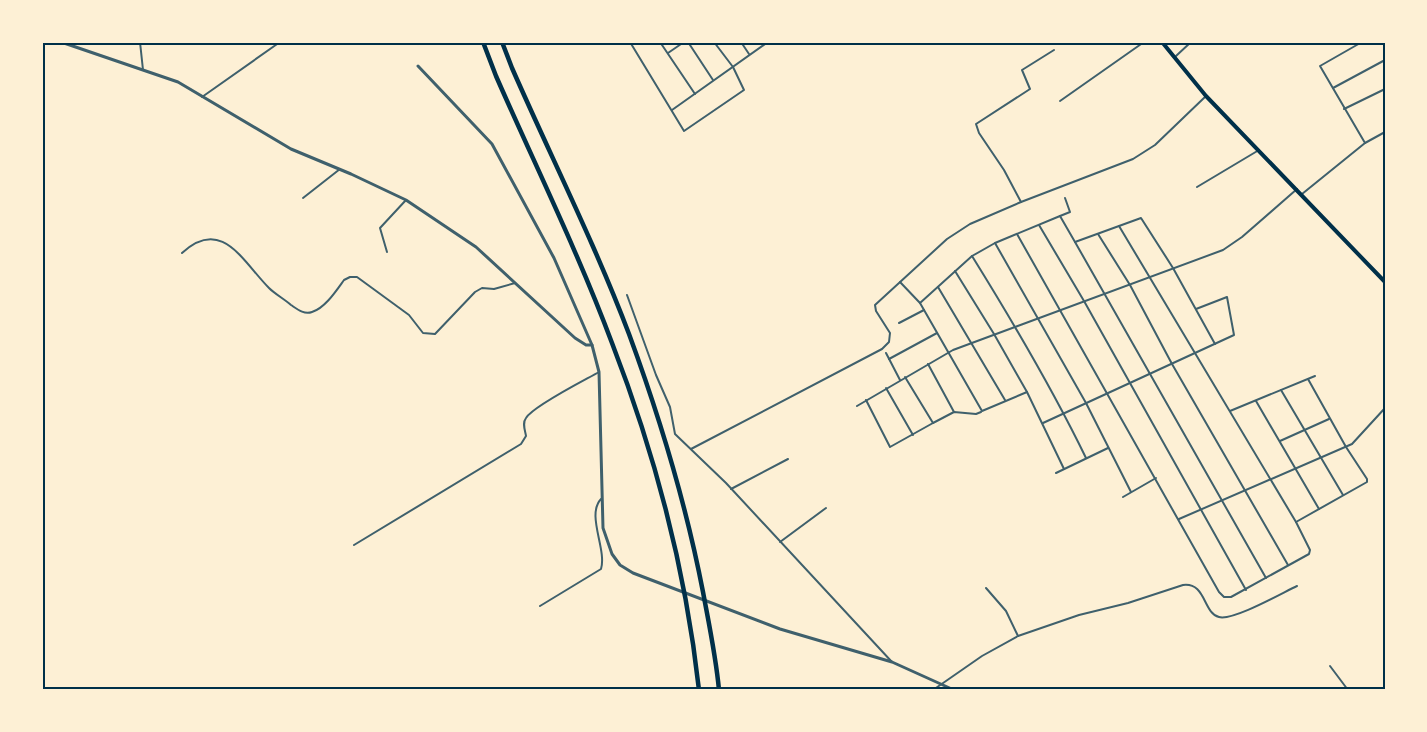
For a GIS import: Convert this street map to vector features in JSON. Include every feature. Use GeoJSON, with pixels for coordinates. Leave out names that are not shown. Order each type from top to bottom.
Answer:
{"type":"FeatureCollection","features":[{"type":"Feature","properties":{"kind":"highway"},"geometry":{"type":"LineString","coordinates":[[483,42],[608,332],[636,410],[677,556],[699,690]]}},
{"type":"Feature","properties":{"kind":"highway"},"geometry":{"type":"LineString","coordinates":[[502,42],[624,322],[653,402],[677,481],[695,552],[719,690]]}},
{"type":"Feature","properties":{"kind":"main road"},"geometry":{"type":"LineString","coordinates":[[1162,42],[1206,96],[1385,282]]}},
{"type":"Feature","properties":{"kind":"street"},"geometry":{"type":"LineString","coordinates":[[61,42],[178,82],[291,149],[406,200],[476,247],[575,338],[586,345],[592,345]]}},
{"type":"Feature","properties":{"kind":"street"},"geometry":{"type":"LineString","coordinates":[[140,42],[143,70]]}},
{"type":"Feature","properties":{"kind":"street"},"geometry":{"type":"LineString","coordinates":[[202,96],[280,42]]}},
{"type":"Feature","properties":{"kind":"street"},"geometry":{"type":"LineString","coordinates":[[630,42],[684,131],[744,90],[733,66],[714,42]]}},
{"type":"Feature","properties":{"kind":"street"},"geometry":{"type":"LineString","coordinates":[[660,42],[695,94]]}},
{"type":"Feature","properties":{"kind":"street"},"geometry":{"type":"LineString","coordinates":[[668,53],[686,42],[713,80]]}},
{"type":"Feature","properties":{"kind":"street"},"geometry":{"type":"LineString","coordinates":[[741,42],[749,54]]}},
{"type":"Feature","properties":{"kind":"street"},"geometry":{"type":"LineString","coordinates":[[672,111],[768,42]]}},
{"type":"Feature","properties":{"kind":"street"},"geometry":{"type":"LineString","coordinates":[[1060,100],[1144,42]]}},
{"type":"Feature","properties":{"kind":"street"},"geometry":{"type":"LineString","coordinates":[[1174,58],[1191,42]]}},
{"type":"Feature","properties":{"kind":"street"},"geometry":{"type":"LineString","coordinates":[[1362,42],[1320,66],[1365,143]]}},
{"type":"Feature","properties":{"kind":"street"},"geometry":{"type":"LineString","coordinates":[[1021,202],[1004,170],[979,133],[976,124],[1030,89],[1022,70],[1054,50]]}},
{"type":"Feature","properties":{"kind":"street"},"geometry":{"type":"LineString","coordinates":[[1333,88],[1385,60]]}},
{"type":"Feature","properties":{"kind":"street"},"geometry":{"type":"LineString","coordinates":[[418,66],[492,144],[554,258],[592,345],[599,372],[603,528],[607,542],[620,565],[664,586],[780,629],[892,662],[954,690]]}},
{"type":"Feature","properties":{"kind":"street"},"geometry":{"type":"LineString","coordinates":[[1344,108],[1385,89]]}},
{"type":"Feature","properties":{"kind":"street"},"geometry":{"type":"LineString","coordinates":[[691,449],[882,350],[889,342],[890,333],[876,311],[875,305],[947,239],[970,224],[1021,202],[1133,159],[1155,145],[1206,96]]}},
{"type":"Feature","properties":{"kind":"street"},"geometry":{"type":"LineString","coordinates":[[1302,194],[1365,143],[1385,132]]}},
{"type":"Feature","properties":{"kind":"street"},"geometry":{"type":"LineString","coordinates":[[1197,187],[1258,150]]}},
{"type":"Feature","properties":{"kind":"street"},"geometry":{"type":"LineString","coordinates":[[303,198],[340,169]]}},
{"type":"Feature","properties":{"kind":"street"},"geometry":{"type":"LineString","coordinates":[[856,406],[948,352],[1228,247],[1297,189]]}},
{"type":"Feature","properties":{"kind":"street"},"geometry":{"type":"LineString","coordinates":[[920,303],[972,256],[995,243],[1070,212],[1065,198]]}},
{"type":"Feature","properties":{"kind":"street"},"geometry":{"type":"LineString","coordinates":[[387,252],[380,228],[406,200]]}},
{"type":"Feature","properties":{"kind":"street"},"geometry":{"type":"LineString","coordinates":[[1060,216],[1266,578]]}},
{"type":"Feature","properties":{"kind":"street"},"geometry":{"type":"LineString","coordinates":[[1075,242],[1141,218],[1173,268],[1215,344]]}},
{"type":"Feature","properties":{"kind":"street"},"geometry":{"type":"LineString","coordinates":[[1039,225],[1246,590]]}},
{"type":"Feature","properties":{"kind":"street"},"geometry":{"type":"LineString","coordinates":[[1017,234],[1219,592],[1224,597],[1231,597],[1310,552],[1271,479],[1119,225]]}},
{"type":"Feature","properties":{"kind":"street"},"geometry":{"type":"LineString","coordinates":[[1098,234],[1130,285],[1172,364],[1288,566]]}},
{"type":"Feature","properties":{"kind":"street"},"geometry":{"type":"LineString","coordinates":[[182,253],[192,244],[202,240],[216,239],[232,247],[270,289],[301,312],[309,314],[319,309],[344,280],[357,277],[409,315],[423,333],[429,335],[435,334],[475,292],[482,288],[494,289],[515,283]]}},
{"type":"Feature","properties":{"kind":"street"},"geometry":{"type":"LineString","coordinates":[[995,243],[1086,403],[1131,492]]}},
{"type":"Feature","properties":{"kind":"street"},"geometry":{"type":"LineString","coordinates":[[972,256],[1016,327],[1064,413],[1086,458]]}},
{"type":"Feature","properties":{"kind":"street"},"geometry":{"type":"LineString","coordinates":[[955,271],[1027,392],[1064,469]]}},
{"type":"Feature","properties":{"kind":"street"},"geometry":{"type":"LineString","coordinates":[[900,282],[920,303],[982,411]]}},
{"type":"Feature","properties":{"kind":"street"},"geometry":{"type":"LineString","coordinates":[[938,287],[1006,401]]}},
{"type":"Feature","properties":{"kind":"street"},"geometry":{"type":"LineString","coordinates":[[627,294],[670,407],[675,434],[731,489],[892,662]]}},
{"type":"Feature","properties":{"kind":"street"},"geometry":{"type":"LineString","coordinates":[[1043,423],[1234,335],[1227,297],[1196,309]]}},
{"type":"Feature","properties":{"kind":"street"},"geometry":{"type":"LineString","coordinates":[[899,323],[924,310]]}},
{"type":"Feature","properties":{"kind":"street"},"geometry":{"type":"LineString","coordinates":[[889,359],[937,333]]}},
{"type":"Feature","properties":{"kind":"street"},"geometry":{"type":"LineString","coordinates":[[886,353],[900,380]]}},
{"type":"Feature","properties":{"kind":"street"},"geometry":{"type":"LineString","coordinates":[[928,364],[954,412]]}},
{"type":"Feature","properties":{"kind":"street"},"geometry":{"type":"LineString","coordinates":[[354,545],[521,444],[526,436],[524,426],[527,416],[549,400],[599,372]]}},
{"type":"Feature","properties":{"kind":"street"},"geometry":{"type":"LineString","coordinates":[[1230,411],[1315,376]]}},
{"type":"Feature","properties":{"kind":"street"},"geometry":{"type":"LineString","coordinates":[[905,377],[933,423]]}},
{"type":"Feature","properties":{"kind":"street"},"geometry":{"type":"LineString","coordinates":[[1296,522],[1366,482],[1367,479],[1346,447],[1308,379]]}},
{"type":"Feature","properties":{"kind":"street"},"geometry":{"type":"LineString","coordinates":[[886,388],[913,435]]}},
{"type":"Feature","properties":{"kind":"street"},"geometry":{"type":"LineString","coordinates":[[1281,390],[1343,495]]}},
{"type":"Feature","properties":{"kind":"street"},"geometry":{"type":"LineString","coordinates":[[866,400],[890,447],[954,412],[976,414],[1027,392]]}},
{"type":"Feature","properties":{"kind":"street"},"geometry":{"type":"LineString","coordinates":[[1256,400],[1319,509]]}},
{"type":"Feature","properties":{"kind":"street"},"geometry":{"type":"LineString","coordinates":[[1179,519],[1352,444],[1385,408]]}},
{"type":"Feature","properties":{"kind":"street"},"geometry":{"type":"LineString","coordinates":[[1280,441],[1330,419]]}},
{"type":"Feature","properties":{"kind":"street"},"geometry":{"type":"LineString","coordinates":[[1056,473],[1109,448]]}},
{"type":"Feature","properties":{"kind":"street"},"geometry":{"type":"LineString","coordinates":[[731,489],[788,459]]}},
{"type":"Feature","properties":{"kind":"street"},"geometry":{"type":"LineString","coordinates":[[1123,497],[1156,478]]}},
{"type":"Feature","properties":{"kind":"street"},"geometry":{"type":"LineString","coordinates":[[540,606],[602,569],[603,554],[596,526],[596,511],[598,502],[602,499]]}},
{"type":"Feature","properties":{"kind":"street"},"geometry":{"type":"LineString","coordinates":[[780,542],[826,508]]}},
{"type":"Feature","properties":{"kind":"street"},"geometry":{"type":"LineString","coordinates":[[933,690],[982,656],[1018,636],[1079,615],[1128,603],[1183,585],[1192,585],[1197,589],[1215,615],[1220,618],[1237,615],[1297,586]]}},
{"type":"Feature","properties":{"kind":"street"},"geometry":{"type":"LineString","coordinates":[[986,588],[1006,611],[1018,636]]}},
{"type":"Feature","properties":{"kind":"street"},"geometry":{"type":"LineString","coordinates":[[1330,666],[1348,690]]}}]}
